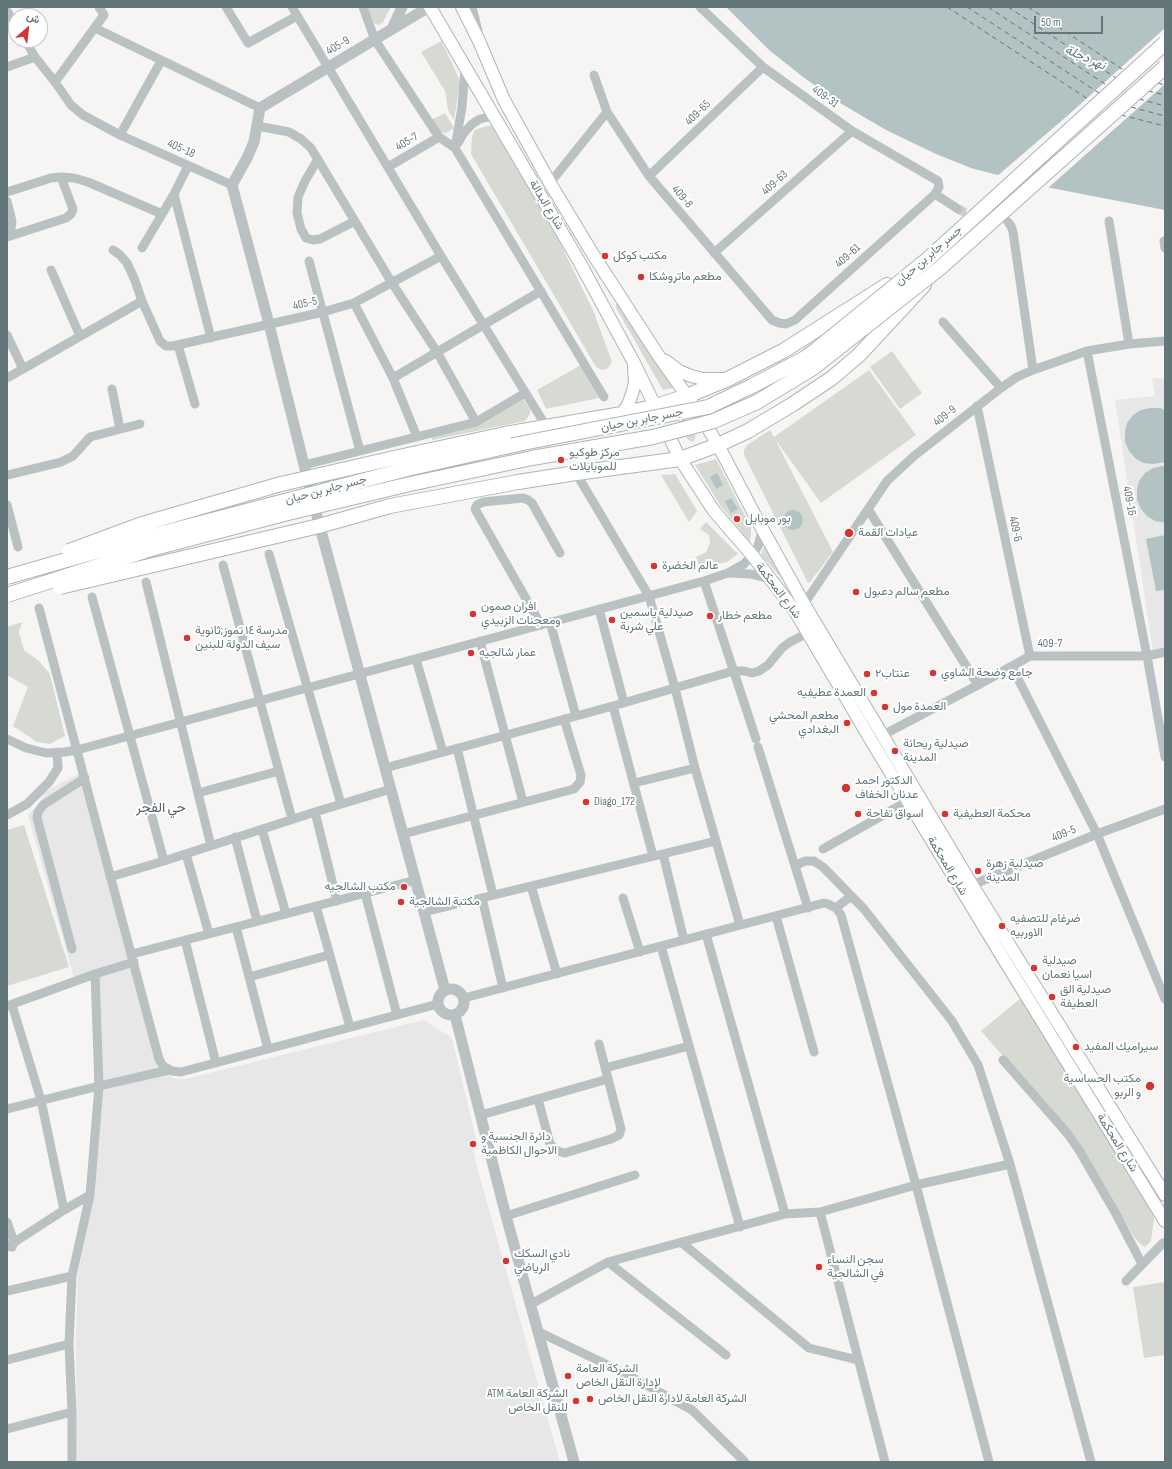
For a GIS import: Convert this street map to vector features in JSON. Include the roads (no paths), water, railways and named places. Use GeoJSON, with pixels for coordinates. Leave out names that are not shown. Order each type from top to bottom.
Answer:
{"type":"FeatureCollection","features":[{"type":"Feature","properties":{"kind":"main road","name":"شارع البدالة"},"geometry":{"type":"LineString","coordinates":[[430,7],[580,263],[634,361],[657,409]]}},
{"type":"Feature","properties":{"kind":"main road","name":"شارع البدالة"},"geometry":{"type":"LineString","coordinates":[[462,7],[479,41],[504,100],[550,183],[594,256],[689,400]]}},
{"type":"Feature","properties":{"kind":"main road","name":"جسر جابر بن حيان"},"geometry":{"type":"LineString","coordinates":[[7,577],[147,537],[407,468],[523,443],[708,407],[805,358],[817,349],[928,259],[1165,42]]}},
{"type":"Feature","properties":{"kind":"main road","name":"جسر جابر بن حيان"},"geometry":{"type":"LineString","coordinates":[[7,595],[152,549],[288,513],[410,484],[532,458],[653,437],[714,421],[758,402],[813,368],[940,268],[1165,67]]}},
{"type":"Feature","properties":{"kind":"main road"},"geometry":{"type":"LineString","coordinates":[[7,574],[142,524],[281,484],[505,434],[546,426],[657,409],[689,400],[783,351],[928,259]]}},
{"type":"Feature","properties":{"kind":"main road"},"geometry":{"type":"LineString","coordinates":[[7,599],[319,526],[390,506],[518,482],[680,459],[718,445],[748,431],[832,378],[859,355],[940,268]]}},
{"type":"Feature","properties":{"kind":"main road"},"geometry":{"type":"LineString","coordinates":[[658,355],[679,371],[691,376],[703,379],[728,379]]}},
{"type":"Feature","properties":{"kind":"main road"},"geometry":{"type":"LineString","coordinates":[[622,414],[628,405],[635,383],[634,361]]}},
{"type":"Feature","properties":{"kind":"main road","name":"شارع المحكمة"},"geometry":{"type":"LineString","coordinates":[[709,430],[804,604],[972,885],[1165,1195]]}},
{"type":"Feature","properties":{"kind":"main road","name":"شارع المحكمة"},"geometry":{"type":"LineString","coordinates":[[671,440],[680,459],[714,511],[752,556],[795,612],[1003,958],[1165,1221]]}},
{"type":"Feature","properties":{"kind":"street"},"geometry":{"type":"LineString","coordinates":[[56,82],[104,15],[99,7]]}},
{"type":"Feature","properties":{"kind":"street"},"geometry":{"type":"LineString","coordinates":[[226,7],[248,44],[297,16]]}},
{"type":"Feature","properties":{"kind":"street"},"geometry":{"type":"LineString","coordinates":[[292,7],[441,256],[546,426]]}},
{"type":"Feature","properties":{"kind":"street"},"geometry":{"type":"LineString","coordinates":[[363,7],[374,40],[439,137],[455,148],[604,397]]}},
{"type":"Feature","properties":{"kind":"street"},"geometry":{"type":"LineString","coordinates":[[391,30],[402,7]]}},
{"type":"Feature","properties":{"kind":"street","name":"405-9"},"geometry":{"type":"LineString","coordinates":[[260,108],[430,7]]}},
{"type":"Feature","properties":{"kind":"street"},"geometry":{"type":"LineString","coordinates":[[471,7],[479,41]]}},
{"type":"Feature","properties":{"kind":"street","name":"409-31"},"geometry":{"type":"LineString","coordinates":[[700,7],[763,67],[852,131],[938,181],[939,187],[936,194]]}},
{"type":"Feature","properties":{"kind":"street"},"geometry":{"type":"LineString","coordinates":[[95,28],[260,108],[254,142],[232,185],[269,324],[309,485]]}},
{"type":"Feature","properties":{"kind":"street","name":"405-18"},"geometry":{"type":"LineString","coordinates":[[30,48],[35,57],[56,82],[71,105],[83,116],[120,135],[232,185]]}},
{"type":"Feature","properties":{"kind":"street"},"geometry":{"type":"LineString","coordinates":[[7,67],[35,57]]}},
{"type":"Feature","properties":{"kind":"street"},"geometry":{"type":"LineString","coordinates":[[120,135],[161,61]]}},
{"type":"Feature","properties":{"kind":"street","name":"409-65"},"geometry":{"type":"LineString","coordinates":[[649,176],[763,67]]}},
{"type":"Feature","properties":{"kind":"street"},"geometry":{"type":"LineString","coordinates":[[455,148],[462,107],[465,68]]}},
{"type":"Feature","properties":{"kind":"street","name":"409-8"},"geometry":{"type":"LineString","coordinates":[[594,75],[607,112],[649,176],[772,320]]}},
{"type":"Feature","properties":{"kind":"street"},"geometry":{"type":"LineString","coordinates":[[550,183],[607,112]]}},
{"type":"Feature","properties":{"kind":"street"},"geometry":{"type":"LineString","coordinates":[[455,148],[462,134],[472,124],[488,117],[496,119]]}},
{"type":"Feature","properties":{"kind":"street"},"geometry":{"type":"LineString","coordinates":[[257,126],[289,132],[302,139],[311,148],[392,283],[437,352],[476,422]]}},
{"type":"Feature","properties":{"kind":"street","name":"409-63"},"geometry":{"type":"LineString","coordinates":[[714,253],[852,131]]}},
{"type":"Feature","properties":{"kind":"street","name":"405-7"},"geometry":{"type":"LineString","coordinates":[[388,167],[439,137]]}},
{"type":"Feature","properties":{"kind":"street"},"geometry":{"type":"LineString","coordinates":[[318,159],[305,181],[298,197],[297,213],[301,229],[306,238],[312,240],[320,239],[355,221]]}},
{"type":"Feature","properties":{"kind":"street"},"geometry":{"type":"LineString","coordinates":[[142,248],[174,194],[188,166]]}},
{"type":"Feature","properties":{"kind":"street"},"geometry":{"type":"LineString","coordinates":[[7,236],[66,218],[71,214],[72,209],[61,177]]}},
{"type":"Feature","properties":{"kind":"street"},"geometry":{"type":"LineString","coordinates":[[7,192],[51,178],[74,178],[88,182],[162,214]]}},
{"type":"Feature","properties":{"kind":"street"},"geometry":{"type":"LineString","coordinates":[[174,194],[211,338]]}},
{"type":"Feature","properties":{"kind":"street"},"geometry":{"type":"LineString","coordinates":[[936,194],[958,209]]}},
{"type":"Feature","properties":{"kind":"street","name":"409-61"},"geometry":{"type":"LineString","coordinates":[[772,320],[786,324],[795,320],[936,194]]}},
{"type":"Feature","properties":{"kind":"street"},"geometry":{"type":"LineString","coordinates":[[7,201],[12,221],[7,236]]}},
{"type":"Feature","properties":{"kind":"street"},"geometry":{"type":"LineString","coordinates":[[1109,221],[1129,344]]}},
{"type":"Feature","properties":{"kind":"street"},"geometry":{"type":"LineString","coordinates":[[1008,222],[1013,232],[1033,370]]}},
{"type":"Feature","properties":{"kind":"street"},"geometry":{"type":"LineString","coordinates":[[7,378],[142,301],[134,278],[127,264],[120,255],[112,250]]}},
{"type":"Feature","properties":{"kind":"street","name":"405-5"},"geometry":{"type":"LineString","coordinates":[[142,301],[160,341],[166,346],[178,345],[323,312],[354,303],[441,256]]}},
{"type":"Feature","properties":{"kind":"street"},"geometry":{"type":"LineString","coordinates":[[309,261],[360,451]]}},
{"type":"Feature","properties":{"kind":"street"},"geometry":{"type":"LineString","coordinates":[[51,270],[80,336]]}},
{"type":"Feature","properties":{"kind":"street"},"geometry":{"type":"LineString","coordinates":[[393,378],[541,291]]}},
{"type":"Feature","properties":{"kind":"street"},"geometry":{"type":"LineString","coordinates":[[354,303],[393,378],[417,437]]}},
{"type":"Feature","properties":{"kind":"street"},"geometry":{"type":"LineString","coordinates":[[943,322],[1001,388]]}},
{"type":"Feature","properties":{"kind":"street"},"geometry":{"type":"LineString","coordinates":[[7,335],[23,369]]}},
{"type":"Feature","properties":{"kind":"street","name":"409-9"},"geometry":{"type":"LineString","coordinates":[[804,604],[887,481],[914,456],[1001,388],[1017,377],[1033,370],[1087,351],[1165,340]]}},
{"type":"Feature","properties":{"kind":"street"},"geometry":{"type":"LineString","coordinates":[[178,345],[195,404]]}},
{"type":"Feature","properties":{"kind":"street","name":"409-16"},"geometry":{"type":"LineString","coordinates":[[1087,351],[1147,656],[1165,757]]}},
{"type":"Feature","properties":{"kind":"street"},"geometry":{"type":"LineString","coordinates":[[112,389],[120,429]]}},
{"type":"Feature","properties":{"kind":"street"},"geometry":{"type":"LineString","coordinates":[[304,466],[476,422],[525,393]]}},
{"type":"Feature","properties":{"kind":"street","name":"409-6"},"geometry":{"type":"LineString","coordinates":[[977,406],[1030,656]]}},
{"type":"Feature","properties":{"kind":"street"},"geometry":{"type":"LineString","coordinates":[[7,475],[61,462],[73,456],[90,437],[140,424]]}},
{"type":"Feature","properties":{"kind":"street"},"geometry":{"type":"LineString","coordinates":[[576,473],[649,596],[675,688],[695,768],[740,925]]}},
{"type":"Feature","properties":{"kind":"street"},"geometry":{"type":"LineString","coordinates":[[560,553],[532,503],[528,500],[523,498],[483,502],[477,504],[475,509],[546,624],[576,716]]}},
{"type":"Feature","properties":{"kind":"street"},"geometry":{"type":"LineString","coordinates":[[7,505],[18,547]]}},
{"type":"Feature","properties":{"kind":"street"},"geometry":{"type":"LineString","coordinates":[[868,509],[978,685]]}},
{"type":"Feature","properties":{"kind":"street"},"geometry":{"type":"LineString","coordinates":[[317,516],[446,990]]}},
{"type":"Feature","properties":{"kind":"street"},"geometry":{"type":"LineString","coordinates":[[7,739],[38,752],[57,753],[77,750],[704,581],[737,569],[752,556],[760,540],[759,523]]}},
{"type":"Feature","properties":{"kind":"street"},"geometry":{"type":"LineString","coordinates":[[269,554],[341,804]]}},
{"type":"Feature","properties":{"kind":"street"},"geometry":{"type":"LineString","coordinates":[[223,565],[292,819]]}},
{"type":"Feature","properties":{"kind":"street"},"geometry":{"type":"LineString","coordinates":[[728,573],[752,574],[770,579]]}},
{"type":"Feature","properties":{"kind":"street"},"geometry":{"type":"LineString","coordinates":[[704,581],[757,743],[808,908]]}},
{"type":"Feature","properties":{"kind":"street"},"geometry":{"type":"LineString","coordinates":[[146,582],[211,846]]}},
{"type":"Feature","properties":{"kind":"street"},"geometry":{"type":"LineString","coordinates":[[92,597],[164,861]]}},
{"type":"Feature","properties":{"kind":"street"},"geometry":{"type":"LineString","coordinates":[[39,608],[159,1059],[163,1066],[174,1072],[181,1072],[438,1004]]}},
{"type":"Feature","properties":{"kind":"street"},"geometry":{"type":"LineString","coordinates":[[599,609],[624,703]]}},
{"type":"Feature","properties":{"kind":"street"},"geometry":{"type":"LineString","coordinates":[[385,768],[624,703],[733,671],[752,673],[759,671],[768,665],[782,648],[808,633]]}},
{"type":"Feature","properties":{"kind":"street"},"geometry":{"type":"LineString","coordinates":[[480,641],[523,802]]}},
{"type":"Feature","properties":{"kind":"street","name":"409-7"},"geometry":{"type":"LineString","coordinates":[[883,735],[1030,656],[1147,656],[1165,652]]}},
{"type":"Feature","properties":{"kind":"street"},"geometry":{"type":"LineString","coordinates":[[416,658],[443,752]]}},
{"type":"Feature","properties":{"kind":"street"},"geometry":{"type":"LineString","coordinates":[[1012,667],[1097,834],[1165,999]]}},
{"type":"Feature","properties":{"kind":"street"},"geometry":{"type":"LineString","coordinates":[[612,706],[653,856]]}},
{"type":"Feature","properties":{"kind":"street"},"geometry":{"type":"LineString","coordinates":[[404,834],[574,789],[580,782],[581,775],[564,719]]}},
{"type":"Feature","properties":{"kind":"street"},"geometry":{"type":"LineString","coordinates":[[456,748],[493,895]]}},
{"type":"Feature","properties":{"kind":"street"},"geometry":{"type":"LineString","coordinates":[[7,815],[27,804],[50,782],[58,768],[57,753]]}},
{"type":"Feature","properties":{"kind":"street"},"geometry":{"type":"LineString","coordinates":[[634,784],[695,768]]}},
{"type":"Feature","properties":{"kind":"street"},"geometry":{"type":"LineString","coordinates":[[198,793],[279,771]]}},
{"type":"Feature","properties":{"kind":"street"},"geometry":{"type":"LineString","coordinates":[[72,948],[37,818],[38,812],[43,805],[85,778]]}},
{"type":"Feature","properties":{"kind":"street"},"geometry":{"type":"LineString","coordinates":[[110,877],[391,789]]}},
{"type":"Feature","properties":{"kind":"street"},"geometry":{"type":"LineString","coordinates":[[823,849],[908,801]]}},
{"type":"Feature","properties":{"kind":"street","name":"409-5"},"geometry":{"type":"LineString","coordinates":[[972,885],[1097,834],[1165,809]]}},
{"type":"Feature","properties":{"kind":"street"},"geometry":{"type":"LineString","coordinates":[[315,812],[337,900]]}},
{"type":"Feature","properties":{"kind":"street"},"geometry":{"type":"LineString","coordinates":[[262,829],[286,914]]}},
{"type":"Feature","properties":{"kind":"street"},"geometry":{"type":"LineString","coordinates":[[235,838],[257,922]]}},
{"type":"Feature","properties":{"kind":"street"},"geometry":{"type":"LineString","coordinates":[[424,912],[716,841]]}},
{"type":"Feature","properties":{"kind":"street"},"geometry":{"type":"LineString","coordinates":[[186,854],[208,934]]}},
{"type":"Feature","properties":{"kind":"street"},"geometry":{"type":"LineString","coordinates":[[663,854],[684,940]]}},
{"type":"Feature","properties":{"kind":"street"},"geometry":{"type":"LineString","coordinates":[[795,866],[805,861],[814,861],[823,867],[864,909],[952,1021],[978,1065],[1010,1164],[1091,1462]]}},
{"type":"Feature","properties":{"kind":"street"},"geometry":{"type":"LineString","coordinates":[[64,1210],[40,1100],[10,1006],[133,958],[185,940],[416,880]]}},
{"type":"Feature","properties":{"kind":"street"},"geometry":{"type":"LineString","coordinates":[[531,886],[557,974]]}},
{"type":"Feature","properties":{"kind":"street"},"geometry":{"type":"LineString","coordinates":[[365,893],[397,1015]]}},
{"type":"Feature","properties":{"kind":"street"},"geometry":{"type":"LineString","coordinates":[[836,908],[851,896]]}},
{"type":"Feature","properties":{"kind":"street"},"geometry":{"type":"LineString","coordinates":[[482,898],[503,988]]}},
{"type":"Feature","properties":{"kind":"street"},"geometry":{"type":"LineString","coordinates":[[623,898],[640,952]]}},
{"type":"Feature","properties":{"kind":"street"},"geometry":{"type":"LineString","coordinates":[[464,998],[824,903],[836,908],[840,915],[916,1185],[989,1462]]}},
{"type":"Feature","properties":{"kind":"street"},"geometry":{"type":"LineString","coordinates":[[316,906],[350,1028]]}},
{"type":"Feature","properties":{"kind":"street"},"geometry":{"type":"LineString","coordinates":[[776,916],[814,1052]]}},
{"type":"Feature","properties":{"kind":"street"},"geometry":{"type":"LineString","coordinates":[[236,927],[268,1049]]}},
{"type":"Feature","properties":{"kind":"street"},"geometry":{"type":"LineString","coordinates":[[706,934],[785,1214]]}},
{"type":"Feature","properties":{"kind":"street"},"geometry":{"type":"LineString","coordinates":[[185,940],[216,1063]]}},
{"type":"Feature","properties":{"kind":"street"},"geometry":{"type":"LineString","coordinates":[[661,946],[740,1227]]}},
{"type":"Feature","properties":{"kind":"street"},"geometry":{"type":"LineString","coordinates":[[249,977],[329,955]]}},
{"type":"Feature","properties":{"kind":"street"},"geometry":{"type":"LineString","coordinates":[[72,1462],[72,1412],[69,1344],[72,1276],[90,1195],[98,1086],[94,974]]}},
{"type":"Feature","properties":{"kind":"street"},"geometry":{"type":"LineString","coordinates":[[450,988],[460,992],[464,998],[463,1008],[455,1015],[443,1013],[438,1004],[439,997],[450,988]]}},
{"type":"Feature","properties":{"kind":"street"},"geometry":{"type":"LineString","coordinates":[[455,1015],[506,1216],[574,1462]]}},
{"type":"Feature","properties":{"kind":"street"},"geometry":{"type":"LineString","coordinates":[[538,1099],[550,1144],[557,1151],[565,1153],[618,1136],[621,1130],[599,1044]]}},
{"type":"Feature","properties":{"kind":"street"},"geometry":{"type":"LineString","coordinates":[[605,1068],[689,1046]]}},
{"type":"Feature","properties":{"kind":"street"},"geometry":{"type":"LineString","coordinates":[[1003,1060],[1057,1122],[1079,1150],[1116,1214],[1142,1264]]}},
{"type":"Feature","properties":{"kind":"street"},"geometry":{"type":"LineString","coordinates":[[7,1109],[169,1070]]}},
{"type":"Feature","properties":{"kind":"street"},"geometry":{"type":"LineString","coordinates":[[481,1115],[608,1079]]}},
{"type":"Feature","properties":{"kind":"street"},"geometry":{"type":"LineString","coordinates":[[531,1304],[608,1262],[785,1214],[820,1212],[916,1185],[1010,1164]]}},
{"type":"Feature","properties":{"kind":"street"},"geometry":{"type":"LineString","coordinates":[[506,1216],[636,1175]]}},
{"type":"Feature","properties":{"kind":"street"},"geometry":{"type":"LineString","coordinates":[[7,1222],[11,1246],[64,1210],[90,1195]]}},
{"type":"Feature","properties":{"kind":"street"},"geometry":{"type":"LineString","coordinates":[[820,1212],[885,1462]]}},
{"type":"Feature","properties":{"kind":"street"},"geometry":{"type":"LineString","coordinates":[[1126,1281],[1164,1241]]}},
{"type":"Feature","properties":{"kind":"street"},"geometry":{"type":"LineString","coordinates":[[681,1242],[809,1348],[858,1360]]}},
{"type":"Feature","properties":{"kind":"street"},"geometry":{"type":"LineString","coordinates":[[608,1262],[726,1355]]}},
{"type":"Feature","properties":{"kind":"street"},"geometry":{"type":"LineString","coordinates":[[7,1292],[72,1276]]}},
{"type":"Feature","properties":{"kind":"street"},"geometry":{"type":"LineString","coordinates":[[539,1332],[624,1373],[692,1410],[746,1462]]}},
{"type":"Feature","properties":{"kind":"street"},"geometry":{"type":"LineString","coordinates":[[7,1359],[69,1344]]}},
{"type":"Feature","properties":{"kind":"street"},"geometry":{"type":"LineString","coordinates":[[7,1429],[72,1412]]}},
{"type":"Feature","properties":{"kind":"water","name":"نهر دجلة"},"geometry":{"type":"Polygon","coordinates":[[[726,7],[1165,7],[1165,210],[1051,188],[1009,178],[971,168],[936,154],[886,130],[835,100],[769,50],[726,7]]]}},
{"type":"Feature","properties":{"kind":"water"},"geometry":{"type":"Polygon","coordinates":[[[1160,408],[1165,410],[1165,462],[1153,464],[1143,463],[1135,458],[1129,451],[1125,442],[1127,423],[1133,415],[1141,410],[1160,408]]]}},
{"type":"Feature","properties":{"kind":"water"},"geometry":{"type":"Polygon","coordinates":[[[1165,466],[1165,523],[1155,521],[1147,516],[1141,509],[1137,500],[1139,481],[1145,473],[1153,468],[1165,466]]]}},
{"type":"Feature","properties":{"kind":"water"},"geometry":{"type":"Polygon","coordinates":[[[717,473],[723,485],[716,489],[710,477],[717,473]]]}},
{"type":"Feature","properties":{"kind":"water"},"geometry":{"type":"Polygon","coordinates":[[[731,498],[738,509],[731,513],[725,501],[731,498]]]}},
{"type":"Feature","properties":{"kind":"water"},"geometry":{"type":"Polygon","coordinates":[[[793,510],[800,513],[803,520],[800,527],[793,530],[786,527],[783,520],[786,513],[793,510]]]}},
{"type":"Feature","properties":{"kind":"water"},"geometry":{"type":"Polygon","coordinates":[[[1165,535],[1165,590],[1156,591],[1146,539],[1165,535]]]}},
{"type":"Feature","properties":{"kind":"tunnel"},"geometry":{"type":"LineString","coordinates":[[958,209],[964,212],[980,214]]}},
{"type":"Feature","properties":{"kind":"place","name":"مكتب كوكل"},"geometry":{"type":"Point","coordinates":[605,256]}},
{"type":"Feature","properties":{"kind":"place","name":"مطعم ماتروشكا"},"geometry":{"type":"Point","coordinates":[641,277]}},
{"type":"Feature","properties":{"kind":"place","name":"مركز طوكيو للموبايلات"},"geometry":{"type":"Point","coordinates":[561,460]}},
{"type":"Feature","properties":{"kind":"place","name":"بور موبايل"},"geometry":{"type":"Point","coordinates":[737,519]}},
{"type":"Feature","properties":{"kind":"place","name":"عيادات القمة"},"geometry":{"type":"Point","coordinates":[849,533]}},
{"type":"Feature","properties":{"kind":"place","name":"عالم الخضرة"},"geometry":{"type":"Point","coordinates":[654,566]}},
{"type":"Feature","properties":{"kind":"place","name":"مطعم سالم دعبول"},"geometry":{"type":"Point","coordinates":[856,592]}},
{"type":"Feature","properties":{"kind":"place","name":"افران صمون ومعجنات الزبيدي"},"geometry":{"type":"Point","coordinates":[473,614]}},
{"type":"Feature","properties":{"kind":"place","name":"مطعم خطار"},"geometry":{"type":"Point","coordinates":[710,616]}},
{"type":"Feature","properties":{"kind":"place","name":"صيدلية ياسمين علي شربة"},"geometry":{"type":"Point","coordinates":[612,620]}},
{"type":"Feature","properties":{"kind":"place","name":"مدرسة ١٤ تموز;ثانوية سيف الدولة للبنين"},"geometry":{"type":"Point","coordinates":[187,638]}},
{"type":"Feature","properties":{"kind":"place","name":"عمار شالجيه"},"geometry":{"type":"Point","coordinates":[471,653]}},
{"type":"Feature","properties":{"kind":"place","name":"جامع وضحة الشاوي"},"geometry":{"type":"Point","coordinates":[933,673]}},
{"type":"Feature","properties":{"kind":"place","name":"عنتاب٢"},"geometry":{"type":"Point","coordinates":[867,674]}},
{"type":"Feature","properties":{"kind":"place","name":"العمدة عطيفيه"},"geometry":{"type":"Point","coordinates":[874,693]}},
{"type":"Feature","properties":{"kind":"place","name":"العمدة مول"},"geometry":{"type":"Point","coordinates":[885,707]}},
{"type":"Feature","properties":{"kind":"place","name":"مطعم المحشي البغدادي"},"geometry":{"type":"Point","coordinates":[847,723]}},
{"type":"Feature","properties":{"kind":"place","name":"صيدلية ريحانة المدينة"},"geometry":{"type":"Point","coordinates":[895,751]}},
{"type":"Feature","properties":{"kind":"place","name":"الدكتور احمد عدنان الخفاف"},"geometry":{"type":"Point","coordinates":[846,788]}},
{"type":"Feature","properties":{"kind":"place","name":"Diago_172"},"geometry":{"type":"Point","coordinates":[586,802]}},
{"type":"Feature","properties":{"kind":"place","name":"اسواق تفاحة"},"geometry":{"type":"Point","coordinates":[858,814]}},
{"type":"Feature","properties":{"kind":"place","name":"محكمة العطيفية"},"geometry":{"type":"Point","coordinates":[945,814]}},
{"type":"Feature","properties":{"kind":"place","name":"صيدلية زهرة المدينة"},"geometry":{"type":"Point","coordinates":[978,871]}},
{"type":"Feature","properties":{"kind":"place","name":"مكتب الشالجيه"},"geometry":{"type":"Point","coordinates":[404,887]}},
{"type":"Feature","properties":{"kind":"place","name":"مكتبة الشالجية"},"geometry":{"type":"Point","coordinates":[401,902]}},
{"type":"Feature","properties":{"kind":"place","name":"ضرغام للتصفيه الاوربيه"},"geometry":{"type":"Point","coordinates":[1002,926]}},
{"type":"Feature","properties":{"kind":"place","name":"صيدلية اسيا نعمان"},"geometry":{"type":"Point","coordinates":[1034,968]}},
{"type":"Feature","properties":{"kind":"place","name":"صيدلية الق العطيفة"},"geometry":{"type":"Point","coordinates":[1052,997]}},
{"type":"Feature","properties":{"kind":"place","name":"سيراميك المفيد"},"geometry":{"type":"Point","coordinates":[1076,1047]}},
{"type":"Feature","properties":{"kind":"place","name":"مكتب الحساسية و الربو"},"geometry":{"type":"Point","coordinates":[1150,1086]}},
{"type":"Feature","properties":{"kind":"place","name":"دائرة الجنسية و الاحوال الكاظمية"},"geometry":{"type":"Point","coordinates":[473,1144]}},
{"type":"Feature","properties":{"kind":"place","name":"نادي السكك الرياضي"},"geometry":{"type":"Point","coordinates":[506,1261]}},
{"type":"Feature","properties":{"kind":"place","name":"سجن النساء في الشالجية"},"geometry":{"type":"Point","coordinates":[819,1267]}},
{"type":"Feature","properties":{"kind":"place","name":"الشركة العامة لإدارة النقل الخاص"},"geometry":{"type":"Point","coordinates":[568,1376]}},
{"type":"Feature","properties":{"kind":"place","name":"الشركة العامة لادارة النقل الخاص"},"geometry":{"type":"Point","coordinates":[590,1399]}},
{"type":"Feature","properties":{"kind":"place","name":"ATM الشركة العامة للنقل الخاص"},"geometry":{"type":"Point","coordinates":[576,1401]}},
{"type":"Feature","properties":{"kind":"district","name":"حي الفجر"},"geometry":{"type":"Point","coordinates":[161,808]}}]}
